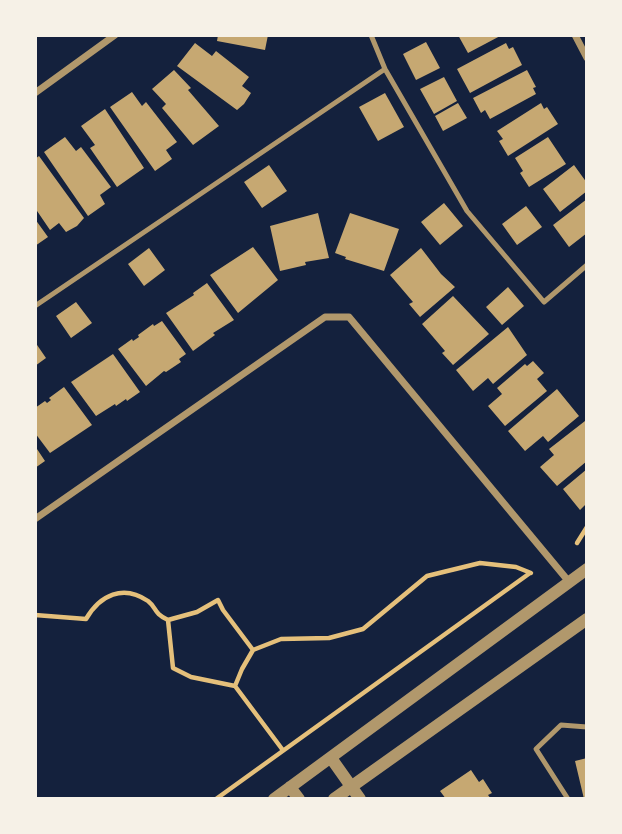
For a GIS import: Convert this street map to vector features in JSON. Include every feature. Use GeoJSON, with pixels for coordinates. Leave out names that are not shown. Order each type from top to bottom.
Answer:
{"type":"FeatureCollection","features":[{"type":"Feature","properties":{"kind":"street"},"geometry":{"type":"LineString","coordinates":[[35,93],[115,35]]}},
{"type":"Feature","properties":{"kind":"street"},"geometry":{"type":"LineString","coordinates":[[575,35],[587,58]]}},
{"type":"Feature","properties":{"kind":"street"},"geometry":{"type":"LineString","coordinates":[[35,519],[325,317],[349,317],[570,583]]}},
{"type":"Feature","properties":{"kind":"street"},"geometry":{"type":"LineString","coordinates":[[274,799],[587,569]]}},
{"type":"Feature","properties":{"kind":"street"},"geometry":{"type":"LineString","coordinates":[[334,799],[587,619]]}},
{"type":"Feature","properties":{"kind":"street"},"geometry":{"type":"LineString","coordinates":[[331,758],[360,799]]}},
{"type":"Feature","properties":{"kind":"street"},"geometry":{"type":"LineString","coordinates":[[290,787],[299,799]]}},
{"type":"Feature","properties":{"kind":"lane"},"geometry":{"type":"LineString","coordinates":[[371,35],[385,69],[467,211],[544,302],[587,265]]}},
{"type":"Feature","properties":{"kind":"lane"},"geometry":{"type":"LineString","coordinates":[[35,306],[385,69]]}},
{"type":"Feature","properties":{"kind":"lane"},"geometry":{"type":"LineString","coordinates":[[568,799],[536,749],[561,725],[587,727]]}},
{"type":"Feature","properties":{"kind":"path"},"geometry":{"type":"LineString","coordinates":[[577,543],[587,527]]}},
{"type":"Feature","properties":{"kind":"path"},"geometry":{"type":"LineString","coordinates":[[216,799],[530,573],[516,567],[480,563],[427,576],[363,629],[330,638],[281,639],[253,650],[236,686]]}},
{"type":"Feature","properties":{"kind":"path"},"geometry":{"type":"LineString","coordinates":[[35,615],[86,619],[101,600],[113,593],[131,593],[151,603],[158,615],[168,620],[197,612],[218,600],[253,650]]}},
{"type":"Feature","properties":{"kind":"path"},"geometry":{"type":"LineString","coordinates":[[168,620],[173,668],[191,677],[236,686],[282,749]]}},
{"type":"Feature","properties":{"kind":"building"},"geometry":{"type":"Polygon","coordinates":[[[218,35],[268,35],[265,50],[217,41],[218,35]]]}},
{"type":"Feature","properties":{"kind":"building"},"geometry":{"type":"Polygon","coordinates":[[[458,35],[502,35],[468,53],[458,35]]]}},
{"type":"Feature","properties":{"kind":"building"},"geometry":{"type":"Polygon","coordinates":[[[426,42],[440,68],[416,80],[403,54],[426,42]]]}},
{"type":"Feature","properties":{"kind":"building"},"geometry":{"type":"Polygon","coordinates":[[[195,43],[212,56],[216,51],[249,77],[242,86],[251,93],[237,110],[177,66],[195,43]]]}},
{"type":"Feature","properties":{"kind":"building"},"geometry":{"type":"Polygon","coordinates":[[[506,43],[509,49],[513,47],[522,65],[470,93],[457,69],[506,43]]]}},
{"type":"Feature","properties":{"kind":"building"},"geometry":{"type":"Polygon","coordinates":[[[174,70],[219,126],[193,145],[162,108],[166,104],[152,89],[174,70]]]}},
{"type":"Feature","properties":{"kind":"building"},"geometry":{"type":"Polygon","coordinates":[[[527,70],[536,87],[533,88],[536,94],[490,119],[485,110],[481,113],[473,98],[527,70]]]}},
{"type":"Feature","properties":{"kind":"building"},"geometry":{"type":"Polygon","coordinates":[[[444,77],[457,101],[434,114],[420,89],[444,77]]]}},
{"type":"Feature","properties":{"kind":"building"},"geometry":{"type":"Polygon","coordinates":[[[132,92],[142,106],[146,102],[177,142],[166,150],[172,159],[155,171],[110,107],[132,92]]]}},
{"type":"Feature","properties":{"kind":"building"},"geometry":{"type":"Polygon","coordinates":[[[385,93],[404,127],[378,141],[359,107],[385,93]]]}},
{"type":"Feature","properties":{"kind":"building"},"geometry":{"type":"Polygon","coordinates":[[[458,103],[467,118],[443,131],[435,116],[458,103]]]}},
{"type":"Feature","properties":{"kind":"building"},"geometry":{"type":"Polygon","coordinates":[[[541,103],[544,109],[547,107],[558,124],[508,156],[499,141],[503,139],[497,131],[541,103]]]}},
{"type":"Feature","properties":{"kind":"building"},"geometry":{"type":"Polygon","coordinates":[[[105,109],[144,168],[117,187],[90,148],[95,145],[81,126],[105,109]]]}},
{"type":"Feature","properties":{"kind":"building"},"geometry":{"type":"Polygon","coordinates":[[[65,137],[76,151],[81,147],[111,187],[100,195],[105,204],[88,216],[44,152],[65,137]]]}},
{"type":"Feature","properties":{"kind":"building"},"geometry":{"type":"Polygon","coordinates":[[[548,137],[566,164],[529,187],[515,158],[548,137]]]}},
{"type":"Feature","properties":{"kind":"building"},"geometry":{"type":"Polygon","coordinates":[[[39,156],[84,218],[66,232],[59,223],[50,230],[35,208],[35,159],[39,156]]]}},
{"type":"Feature","properties":{"kind":"building"},"geometry":{"type":"Polygon","coordinates":[[[269,165],[287,191],[262,208],[244,182],[269,165]]]}},
{"type":"Feature","properties":{"kind":"building"},"geometry":{"type":"Polygon","coordinates":[[[574,165],[587,183],[587,191],[560,212],[543,189],[574,165]]]}},
{"type":"Feature","properties":{"kind":"building"},"geometry":{"type":"Polygon","coordinates":[[[587,199],[587,233],[569,247],[553,225],[587,199]]]}},
{"type":"Feature","properties":{"kind":"building"},"geometry":{"type":"Polygon","coordinates":[[[444,203],[463,226],[440,245],[421,222],[444,203]]]}},
{"type":"Feature","properties":{"kind":"building"},"geometry":{"type":"Polygon","coordinates":[[[526,206],[542,227],[517,245],[502,224],[526,206]]]}},
{"type":"Feature","properties":{"kind":"building"},"geometry":{"type":"Polygon","coordinates":[[[318,213],[329,258],[305,262],[306,265],[280,271],[270,226],[318,213]]]}},
{"type":"Feature","properties":{"kind":"building"},"geometry":{"type":"Polygon","coordinates":[[[350,213],[399,229],[384,271],[345,259],[346,257],[335,253],[350,213]]]}},
{"type":"Feature","properties":{"kind":"building"},"geometry":{"type":"Polygon","coordinates":[[[35,219],[48,237],[35,246],[35,219]]]}},
{"type":"Feature","properties":{"kind":"building"},"geometry":{"type":"Polygon","coordinates":[[[253,247],[278,280],[238,313],[210,275],[253,247]]]}},
{"type":"Feature","properties":{"kind":"building"},"geometry":{"type":"Polygon","coordinates":[[[149,248],[165,270],[144,286],[128,264],[149,248]]]}},
{"type":"Feature","properties":{"kind":"building"},"geometry":{"type":"Polygon","coordinates":[[[421,248],[455,287],[420,317],[409,304],[413,302],[390,275],[421,248]]]}},
{"type":"Feature","properties":{"kind":"building"},"geometry":{"type":"Polygon","coordinates":[[[207,283],[234,320],[213,333],[215,335],[193,351],[166,313],[207,283]]]}},
{"type":"Feature","properties":{"kind":"building"},"geometry":{"type":"Polygon","coordinates":[[[508,287],[524,306],[502,325],[486,307],[508,287]]]}},
{"type":"Feature","properties":{"kind":"building"},"geometry":{"type":"Polygon","coordinates":[[[453,296],[489,334],[453,365],[422,324],[453,296]]]}},
{"type":"Feature","properties":{"kind":"building"},"geometry":{"type":"Polygon","coordinates":[[[76,302],[92,323],[71,338],[56,316],[76,302]]]}},
{"type":"Feature","properties":{"kind":"building"},"geometry":{"type":"Polygon","coordinates":[[[162,321],[186,354],[179,359],[181,362],[164,371],[146,386],[118,349],[139,337],[138,335],[153,324],[154,326],[162,321]]]}},
{"type":"Feature","properties":{"kind":"building"},"geometry":{"type":"Polygon","coordinates":[[[508,327],[527,355],[493,384],[488,378],[473,391],[456,370],[508,327]]]}},
{"type":"Feature","properties":{"kind":"building"},"geometry":{"type":"Polygon","coordinates":[[[35,342],[46,358],[35,366],[35,342]]]}},
{"type":"Feature","properties":{"kind":"building"},"geometry":{"type":"Polygon","coordinates":[[[113,354],[140,392],[96,416],[71,382],[113,354]]]}},
{"type":"Feature","properties":{"kind":"building"},"geometry":{"type":"Polygon","coordinates":[[[533,361],[544,373],[537,379],[547,391],[505,426],[488,406],[502,394],[497,388],[525,364],[527,366],[533,361]]]}},
{"type":"Feature","properties":{"kind":"building"},"geometry":{"type":"Polygon","coordinates":[[[64,387],[92,425],[50,453],[35,433],[35,408],[45,401],[47,403],[51,400],[49,398],[64,387]]]}},
{"type":"Feature","properties":{"kind":"building"},"geometry":{"type":"Polygon","coordinates":[[[557,389],[579,416],[548,442],[543,436],[525,451],[508,431],[557,389]]]}},
{"type":"Feature","properties":{"kind":"building"},"geometry":{"type":"Polygon","coordinates":[[[585,421],[587,461],[557,486],[540,467],[554,455],[549,449],[585,421]]]}},
{"type":"Feature","properties":{"kind":"building"},"geometry":{"type":"Polygon","coordinates":[[[35,446],[45,461],[35,468],[35,446]]]}},
{"type":"Feature","properties":{"kind":"building"},"geometry":{"type":"Polygon","coordinates":[[[587,469],[587,503],[580,510],[563,489],[587,469]]]}},
{"type":"Feature","properties":{"kind":"building"},"geometry":{"type":"Polygon","coordinates":[[[587,758],[587,799],[584,799],[575,761],[587,758]]]}},
{"type":"Feature","properties":{"kind":"building"},"geometry":{"type":"Polygon","coordinates":[[[471,770],[479,782],[483,779],[492,793],[488,795],[491,799],[446,799],[440,791],[471,770]]]}}]}
